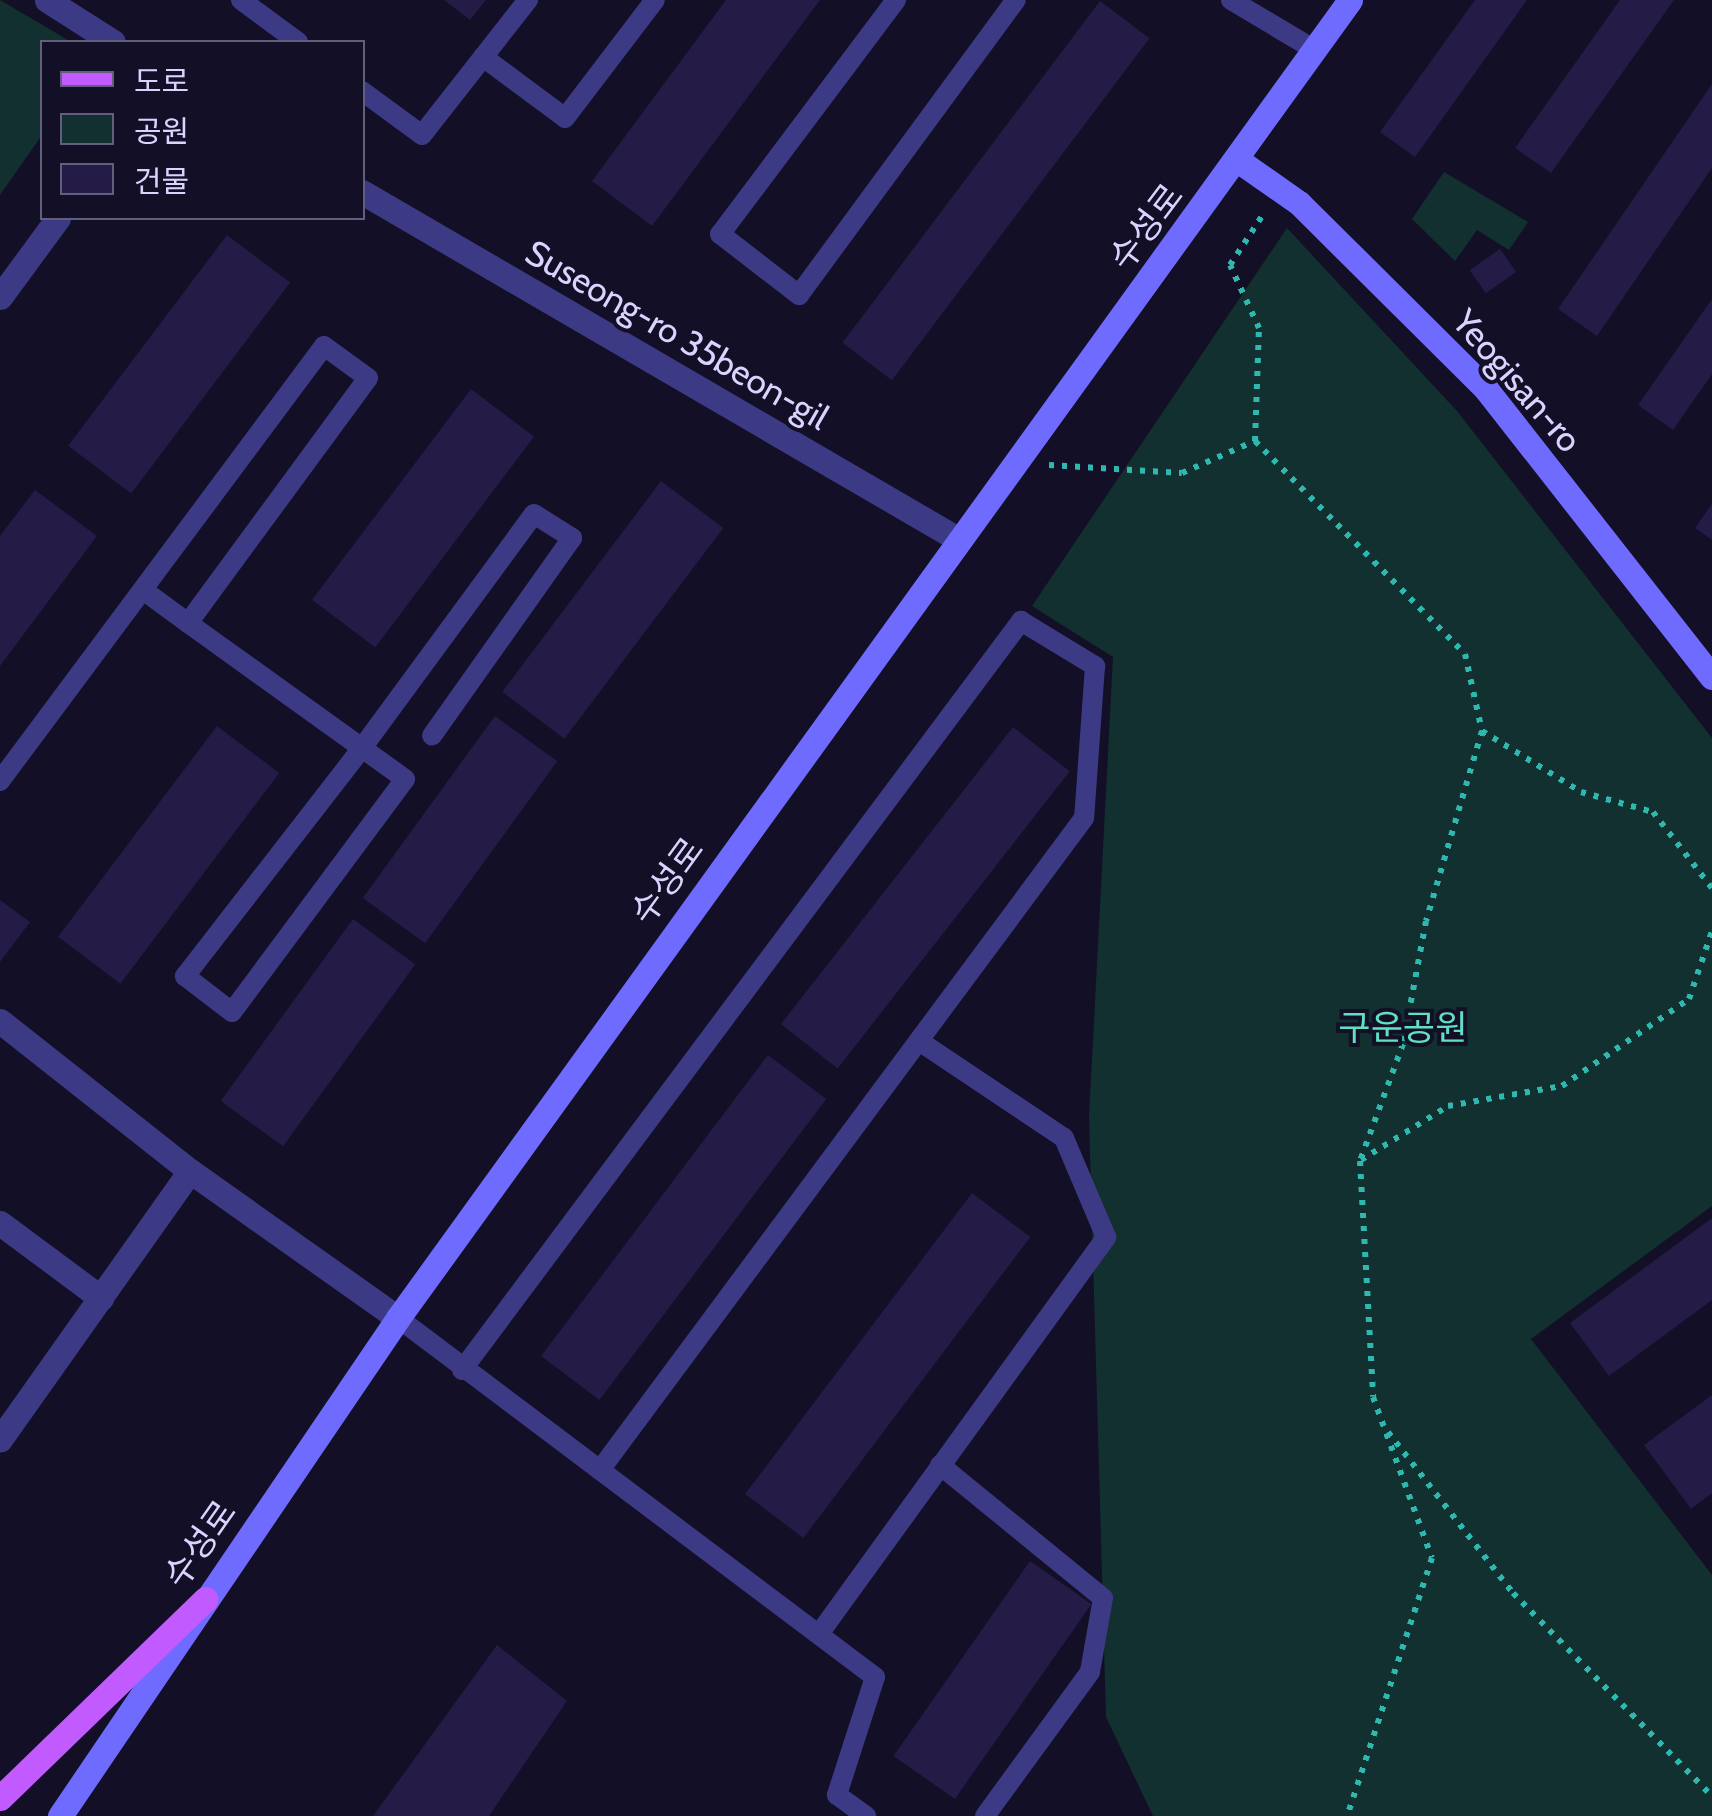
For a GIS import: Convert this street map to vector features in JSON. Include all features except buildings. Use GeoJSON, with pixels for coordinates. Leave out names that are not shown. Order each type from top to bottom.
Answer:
{"type":"FeatureCollection","features":[{"type":"Feature","properties":{"kind":"main road"},"geometry":{"type":"LineString","coordinates":[[0,1798],[205,1598]]}},
{"type":"Feature","properties":{"kind":"street"},"geometry":{"type":"LineString","coordinates":[[46,0],[109,40]]}},
{"type":"Feature","properties":{"kind":"street","name":"수성로"},"geometry":{"type":"LineString","coordinates":[[60,1816],[398,1318],[956,538],[1239,160],[1350,0]]}},
{"type":"Feature","properties":{"kind":"street","name":"Yeogisan-ro"},"geometry":{"type":"LineString","coordinates":[[1239,160],[1280,189],[1486,389],[1712,677]]}},
{"type":"Feature","properties":{"kind":"street","name":"Suseong-ro 35beon-gil"},"geometry":{"type":"LineString","coordinates":[[365,194],[956,538]]}},
{"type":"Feature","properties":{"kind":"street"},"geometry":{"type":"LineString","coordinates":[[0,297],[57,220]]}},
{"type":"Feature","properties":{"kind":"street"},"geometry":{"type":"LineString","coordinates":[[0,1022],[190,1171],[398,1318]]}},
{"type":"Feature","properties":{"kind":"street"},"geometry":{"type":"LineString","coordinates":[[0,1439],[190,1171]]}},
{"type":"Feature","properties":{"kind":"street"},"geometry":{"type":"LineString","coordinates":[[0,1223],[100,1298]]}},
{"type":"Feature","properties":{"kind":"lane"},"geometry":{"type":"LineString","coordinates":[[241,0],[295,40]]}},
{"type":"Feature","properties":{"kind":"lane"},"geometry":{"type":"LineString","coordinates":[[365,92],[422,135],[528,0]]}},
{"type":"Feature","properties":{"kind":"lane"},"geometry":{"type":"LineString","coordinates":[[483,57],[566,118],[655,0]]}},
{"type":"Feature","properties":{"kind":"lane"},"geometry":{"type":"LineString","coordinates":[[896,0],[720,234],[800,295],[1016,0]]}},
{"type":"Feature","properties":{"kind":"lane"},"geometry":{"type":"LineString","coordinates":[[1232,0],[1316,50]]}},
{"type":"Feature","properties":{"kind":"lane"},"geometry":{"type":"LineString","coordinates":[[0,781],[324,346],[368,378],[188,623]]}},
{"type":"Feature","properties":{"kind":"lane"},"geometry":{"type":"LineString","coordinates":[[143,590],[188,623],[362,748],[405,779],[232,1012],[184,976],[362,748],[534,514],[572,538],[432,736]]}},
{"type":"Feature","properties":{"kind":"lane"},"geometry":{"type":"LineString","coordinates":[[462,1370],[1022,620],[1095,666],[1084,818],[600,1470]]}},
{"type":"Feature","properties":{"kind":"lane"},"geometry":{"type":"LineString","coordinates":[[818,1634],[1106,1237],[1064,1138],[919,1041]]}},
{"type":"Feature","properties":{"kind":"lane"},"geometry":{"type":"LineString","coordinates":[[398,1318],[462,1370],[875,1677],[837,1795],[866,1816]]}},
{"type":"Feature","properties":{"kind":"lane"},"geometry":{"type":"LineString","coordinates":[[940,1465],[1103,1598],[1090,1672],[985,1816]]}},
{"type":"Feature","properties":{"kind":"path"},"geometry":{"type":"LineString","coordinates":[[1280,189],[1230,266],[1259,328],[1256,440],[1465,654],[1482,731],[1426,921],[1403,1044],[1360,1161],[1373,1397],[1432,1558],[1347,1816]]}},
{"type":"Feature","properties":{"kind":"path"},"geometry":{"type":"LineString","coordinates":[[1012,463],[1182,472],[1256,440]]}},
{"type":"Feature","properties":{"kind":"path"},"geometry":{"type":"LineString","coordinates":[[1482,731],[1581,792],[1653,812],[1712,888]]}},
{"type":"Feature","properties":{"kind":"path"},"geometry":{"type":"LineString","coordinates":[[1360,1161],[1448,1106],[1562,1086],[1689,999],[1712,930]]}},
{"type":"Feature","properties":{"kind":"path"},"geometry":{"type":"LineString","coordinates":[[1384,1427],[1513,1593],[1712,1796]]}},
{"type":"Feature","properties":{"kind":"green space"},"geometry":{"type":"Polygon","coordinates":[[[0,0],[68,40],[40,40],[40,138],[0,195],[0,0]]]}},
{"type":"Feature","properties":{"kind":"green space"},"geometry":{"type":"Polygon","coordinates":[[[1444,172],[1528,222],[1509,250],[1477,230],[1455,261],[1412,219],[1444,172]]]}},
{"type":"Feature","properties":{"kind":"green space","name":"구운공원"},"geometry":{"type":"Polygon","coordinates":[[[1287,228],[1457,411],[1712,738],[1712,1206],[1531,1339],[1712,1575],[1712,1816],[1153,1816],[1106,1717],[1089,1117],[1113,657],[1032,606],[1287,228]]]}}]}
